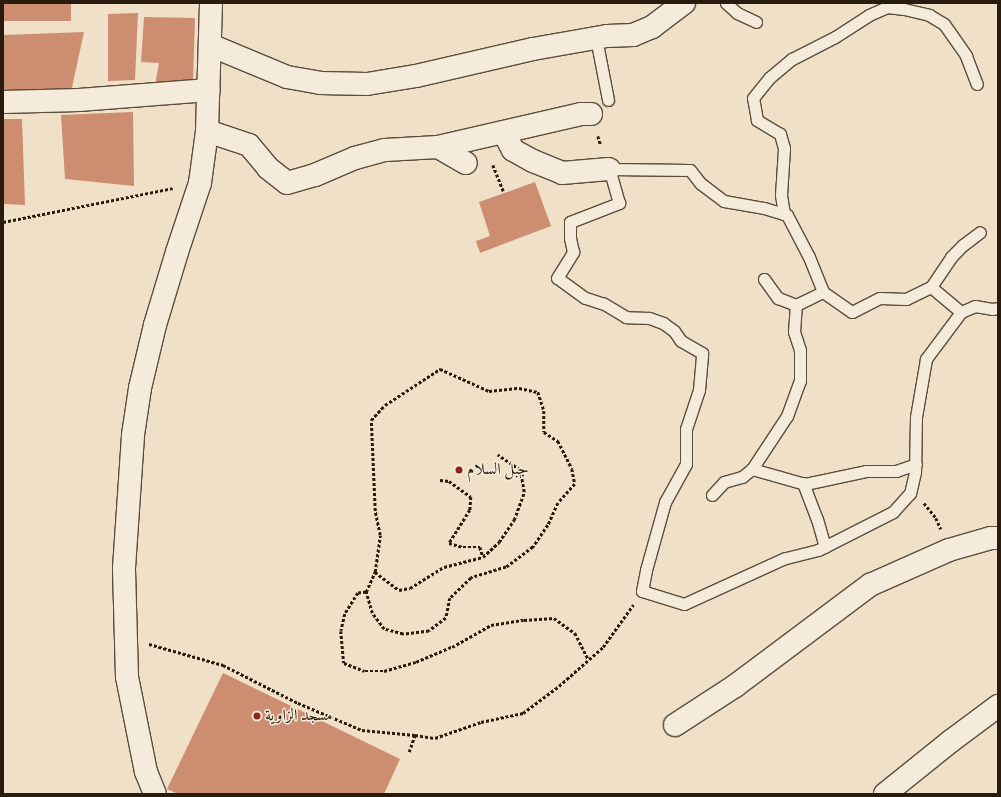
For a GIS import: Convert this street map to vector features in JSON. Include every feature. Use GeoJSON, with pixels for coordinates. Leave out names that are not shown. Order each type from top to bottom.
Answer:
{"type":"FeatureCollection","features":[{"type":"Feature","properties":{"kind":"street"},"geometry":{"type":"LineString","coordinates":[[155,794],[146,772],[127,677],[124,568],[133,435],[140,388],[177,252],[200,183],[207,131],[211,3]]}},
{"type":"Feature","properties":{"kind":"street"},"geometry":{"type":"LineString","coordinates":[[210,45],[287,76],[320,83],[367,84],[416,76],[533,49],[596,38],[633,35],[652,27],[684,3]]}},
{"type":"Feature","properties":{"kind":"street"},"geometry":{"type":"LineString","coordinates":[[3,102],[79,100],[208,90]]}},
{"type":"Feature","properties":{"kind":"street"},"geometry":{"type":"LineString","coordinates":[[207,131],[249,145],[268,168],[286,183],[314,175],[355,158],[385,150],[438,147],[581,114],[591,114]]}},
{"type":"Feature","properties":{"kind":"street"},"geometry":{"type":"LineString","coordinates":[[504,133],[512,150],[533,161],[562,173],[608,169]]}},
{"type":"Feature","properties":{"kind":"street"},"geometry":{"type":"LineString","coordinates":[[438,147],[466,163]]}},
{"type":"Feature","properties":{"kind":"street"},"geometry":{"type":"LineString","coordinates":[[675,725],[735,686],[870,585],[949,550],[991,538],[998,538]]}},
{"type":"Feature","properties":{"kind":"street"},"geometry":{"type":"LineString","coordinates":[[885,794],[950,741],[998,706]]}},
{"type":"Feature","properties":{"kind":"lane"},"geometry":{"type":"LineString","coordinates":[[726,3],[738,13],[756,22]]}},
{"type":"Feature","properties":{"kind":"lane"},"geometry":{"type":"LineString","coordinates":[[784,214],[781,195],[784,148],[780,134],[757,120],[753,98],[769,78],[792,59],[835,37],[869,15],[887,7],[904,9],[929,15],[944,24],[966,56],[977,84]]}},
{"type":"Feature","properties":{"kind":"lane"},"geometry":{"type":"LineString","coordinates":[[596,38],[608,100]]}},
{"type":"Feature","properties":{"kind":"lane"},"geometry":{"type":"LineString","coordinates":[[980,232],[963,244],[951,257],[931,287],[906,299],[880,298],[852,312],[823,292],[809,257],[786,215],[764,208],[724,201],[700,183],[690,170],[608,169],[619,203],[570,222],[570,238],[573,252],[557,278],[585,298],[604,304],[626,317],[649,318],[663,323],[674,331],[681,341],[702,353],[699,390],[686,429],[686,464],[665,502],[646,570],[642,591],[684,604],[785,558],[825,547],[893,512],[910,493],[915,468],[916,417],[926,359],[961,312],[975,306],[992,309],[998,308]]}},
{"type":"Feature","properties":{"kind":"lane"},"geometry":{"type":"LineString","coordinates":[[764,279],[778,298],[796,305],[823,292]]}},
{"type":"Feature","properties":{"kind":"lane"},"geometry":{"type":"LineString","coordinates":[[931,287],[961,312]]}},
{"type":"Feature","properties":{"kind":"lane"},"geometry":{"type":"LineString","coordinates":[[712,495],[724,482],[742,477],[752,469],[788,416],[800,381],[800,350],[794,332],[796,305]]}},
{"type":"Feature","properties":{"kind":"lane"},"geometry":{"type":"LineString","coordinates":[[752,469],[803,483],[866,471],[896,471],[915,468]]}},
{"type":"Feature","properties":{"kind":"lane"},"geometry":{"type":"LineString","coordinates":[[803,483],[825,547]]}},
{"type":"Feature","properties":{"kind":"path"},"geometry":{"type":"LineString","coordinates":[[591,114],[608,169]]}},
{"type":"Feature","properties":{"kind":"path"},"geometry":{"type":"LineString","coordinates":[[3,222],[200,183]]}},
{"type":"Feature","properties":{"kind":"path"},"geometry":{"type":"LineString","coordinates":[[440,369],[489,391],[519,388],[538,392],[544,411],[544,432],[558,441],[572,469],[575,484],[558,503],[548,525],[533,547],[506,567],[471,578],[450,598],[446,618],[429,631],[403,634],[384,629],[372,613],[366,592],[375,572],[380,535],[375,511],[371,420],[385,405],[440,369]]}},
{"type":"Feature","properties":{"kind":"path"},"geometry":{"type":"LineString","coordinates":[[375,572],[399,590],[410,588],[444,567],[482,558],[499,542],[514,520],[524,492],[520,470],[498,455]]}},
{"type":"Feature","properties":{"kind":"path"},"geometry":{"type":"LineString","coordinates":[[915,468],[920,500],[936,518],[949,550]]}},
{"type":"Feature","properties":{"kind":"path"},"geometry":{"type":"LineString","coordinates":[[440,480],[449,481],[471,497],[470,510],[449,543],[463,547],[480,547],[482,558]]}},
{"type":"Feature","properties":{"kind":"path"},"geometry":{"type":"LineString","coordinates":[[126,637],[222,665],[298,703],[362,730],[435,738],[481,722],[523,714],[560,686],[602,647],[642,591]]}},
{"type":"Feature","properties":{"kind":"path"},"geometry":{"type":"LineString","coordinates":[[366,592],[358,593],[345,614],[341,631],[344,663],[365,671],[384,672],[416,662],[452,647],[491,625],[524,620],[554,618],[575,633],[589,660]]}},
{"type":"Feature","properties":{"kind":"path"},"geometry":{"type":"LineString","coordinates":[[409,752],[415,735]]}},
{"type":"Feature","properties":{"kind":"building"},"geometry":{"type":"Polygon","coordinates":[[[3,3],[71,3],[71,21],[3,21],[3,3]]]}},
{"type":"Feature","properties":{"kind":"building"},"geometry":{"type":"Polygon","coordinates":[[[138,13],[135,80],[108,81],[108,14],[138,13]]]}},
{"type":"Feature","properties":{"kind":"building"},"geometry":{"type":"Polygon","coordinates":[[[144,17],[195,18],[193,83],[155,85],[159,63],[141,62],[144,17]]]}},
{"type":"Feature","properties":{"kind":"building"},"geometry":{"type":"Polygon","coordinates":[[[84,32],[71,92],[3,90],[3,35],[84,32]]]}},
{"type":"Feature","properties":{"kind":"building"},"geometry":{"type":"Polygon","coordinates":[[[133,112],[134,186],[65,179],[61,115],[133,112]]]}},
{"type":"Feature","properties":{"kind":"building"},"geometry":{"type":"Polygon","coordinates":[[[3,119],[22,119],[25,205],[3,204],[3,119]]]}},
{"type":"Feature","properties":{"kind":"building"},"geometry":{"type":"Polygon","coordinates":[[[535,182],[551,226],[480,253],[476,241],[490,236],[479,202],[535,182]]]}},
{"type":"Feature","properties":{"kind":"building","name":"مسجد الزاوية"},"geometry":{"type":"Polygon","coordinates":[[[223,673],[400,759],[384,794],[178,794],[167,789],[223,673]]]}},
{"type":"Feature","properties":{"kind":"place","name":"جبل السلام"},"geometry":{"type":"Point","coordinates":[459,470]}},
{"type":"Feature","properties":{"kind":"place","name":"مسجد الزاوية"},"geometry":{"type":"Point","coordinates":[257,716]}}]}
